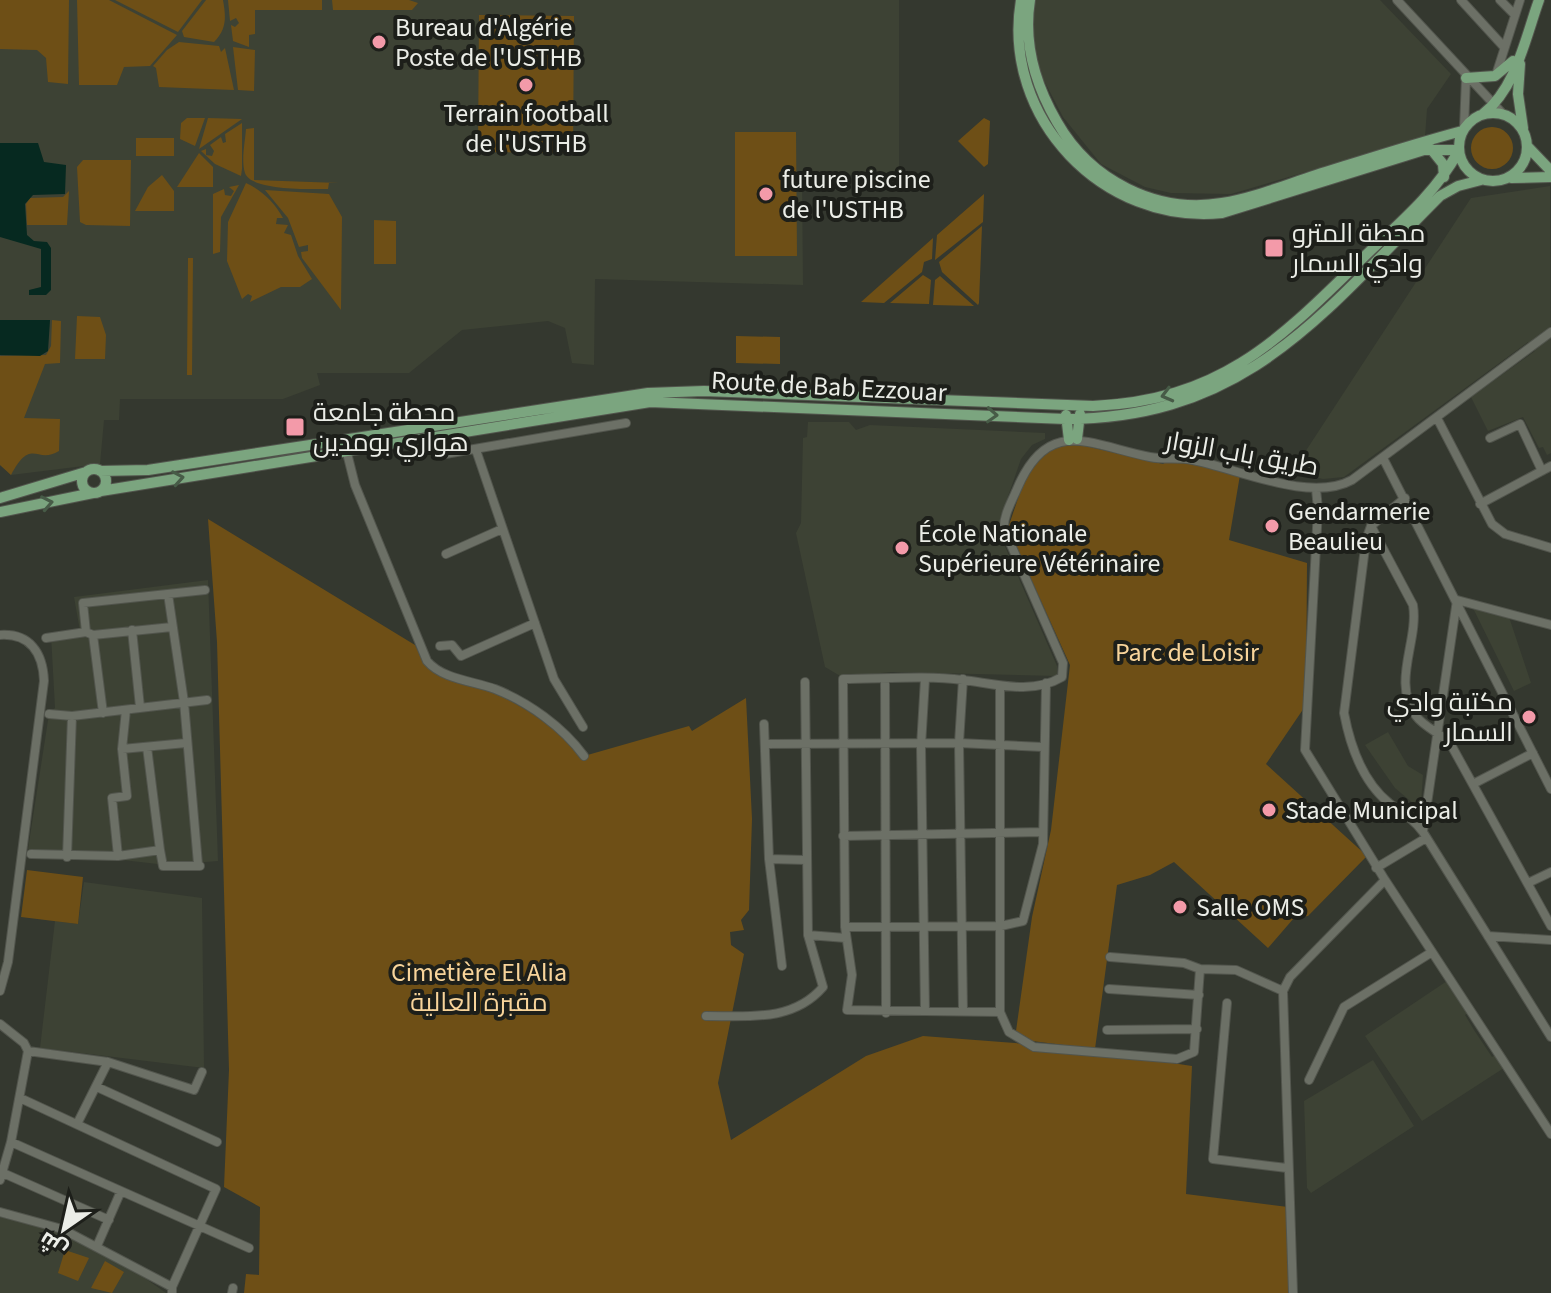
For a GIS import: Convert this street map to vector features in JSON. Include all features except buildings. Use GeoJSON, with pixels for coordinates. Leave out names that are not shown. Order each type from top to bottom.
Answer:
{"type":"FeatureCollection","features":[{"type":"Feature","properties":{"kind":"main road"},"geometry":{"type":"LineString","coordinates":[[1021,0],[1018,50],[1046,121],[1075,162],[1090,177],[1129,201],[1187,214],[1222,213],[1431,149],[1458,151]]}},
{"type":"Feature","properties":{"kind":"main road"},"geometry":{"type":"LineString","coordinates":[[1030,0],[1026,38],[1032,64],[1066,138],[1098,171],[1116,183],[1152,198],[1188,205],[1235,200],[1463,130],[1494,105],[1508,86],[1539,0]]}},
{"type":"Feature","properties":{"kind":"main road"},"geometry":{"type":"LineString","coordinates":[[1466,78],[1495,76],[1520,52]]}},
{"type":"Feature","properties":{"kind":"main road"},"geometry":{"type":"LineString","coordinates":[[1509,178],[1523,165],[1527,142],[1518,94],[1520,52]]}},
{"type":"Feature","properties":{"kind":"main road"},"geometry":{"type":"LineString","coordinates":[[1481,115],[1503,114],[1513,119],[1551,171]]}},
{"type":"Feature","properties":{"kind":"main road"},"geometry":{"type":"LineString","coordinates":[[1463,130],[1458,151],[1466,169],[1481,180],[1551,177]]}},
{"type":"Feature","properties":{"kind":"main road"},"geometry":{"type":"LineString","coordinates":[[1431,149],[1443,164],[1444,177]]}},
{"type":"Feature","properties":{"kind":"main road","name":"Route de Bab Ezzouar"},"geometry":{"type":"LineString","coordinates":[[344,445],[431,435],[613,406],[669,401],[1066,419],[1140,413],[1200,397],[1255,369],[1309,328],[1319,309],[1444,177],[1458,151]]}},
{"type":"Feature","properties":{"kind":"main road","name":"Route de Bab Ezzouar"},"geometry":{"type":"LineString","coordinates":[[0,512],[282,455],[666,391],[1073,405],[1134,402],[1194,387],[1249,360],[1305,315],[1319,309],[1440,196],[1458,186],[1481,180]]}},
{"type":"Feature","properties":{"kind":"main road"},"geometry":{"type":"LineString","coordinates":[[1305,315],[1309,328]]}},
{"type":"Feature","properties":{"kind":"main road"},"geometry":{"type":"LineString","coordinates":[[1073,405],[1066,419],[1073,440]]}},
{"type":"Feature","properties":{"kind":"main road"},"geometry":{"type":"LineString","coordinates":[[1073,405],[1081,419],[1073,440]]}},
{"type":"Feature","properties":{"kind":"main road","name":"Route de Bab Ezzouar"},"geometry":{"type":"LineString","coordinates":[[86,472],[148,470],[282,455]]}},
{"type":"Feature","properties":{"kind":"main road"},"geometry":{"type":"LineString","coordinates":[[0,498],[86,472],[83,485],[97,492],[107,482],[100,471]]}},
{"type":"Feature","properties":{"kind":"street"},"geometry":{"type":"LineString","coordinates":[[1397,0],[1466,78],[1503,114]]}},
{"type":"Feature","properties":{"kind":"street"},"geometry":{"type":"LineString","coordinates":[[1461,0],[1504,47]]}},
{"type":"Feature","properties":{"kind":"street"},"geometry":{"type":"LineString","coordinates":[[1500,0],[1515,15]]}},
{"type":"Feature","properties":{"kind":"street"},"geometry":{"type":"LineString","coordinates":[[1495,76],[1520,0]]}},
{"type":"Feature","properties":{"kind":"street"},"geometry":{"type":"LineString","coordinates":[[1463,130],[1466,78]]}},
{"type":"Feature","properties":{"kind":"street","name":"طريق باب الزوار"},"geometry":{"type":"LineString","coordinates":[[1073,440],[1154,458],[1190,459],[1316,489],[1344,484],[1551,332]]}},
{"type":"Feature","properties":{"kind":"street"},"geometry":{"type":"LineString","coordinates":[[1437,418],[1492,524],[1505,534],[1551,548]]}},
{"type":"Feature","properties":{"kind":"street"},"geometry":{"type":"LineString","coordinates":[[431,435],[442,454],[626,423]]}},
{"type":"Feature","properties":{"kind":"street"},"geometry":{"type":"LineString","coordinates":[[1490,438],[1520,424],[1542,471]]}},
{"type":"Feature","properties":{"kind":"street"},"geometry":{"type":"LineString","coordinates":[[1000,1012],[886,1013],[847,1010],[852,975],[845,927],[843,679],[963,679],[1000,688],[1046,683],[1062,677],[1063,663],[1003,523],[1031,460],[1049,446],[1073,440]]}},
{"type":"Feature","properties":{"kind":"street"},"geometry":{"type":"LineString","coordinates":[[344,445],[355,485],[430,665],[518,701],[564,732],[584,756]]}},
{"type":"Feature","properties":{"kind":"street"},"geometry":{"type":"LineString","coordinates":[[476,450],[554,679],[583,727]]}},
{"type":"Feature","properties":{"kind":"street"},"geometry":{"type":"LineString","coordinates":[[1383,458],[1551,789]]}},
{"type":"Feature","properties":{"kind":"street"},"geometry":{"type":"LineString","coordinates":[[1480,504],[1551,466]]}},
{"type":"Feature","properties":{"kind":"street"},"geometry":{"type":"LineString","coordinates":[[1316,489],[1318,509],[1305,750],[1376,868],[1551,1134]]}},
{"type":"Feature","properties":{"kind":"street"},"geometry":{"type":"LineString","coordinates":[[1405,498],[1371,526],[1361,569],[1348,670],[1344,713],[1348,738],[1373,785],[1387,801],[1414,820],[1551,1037]]}},
{"type":"Feature","properties":{"kind":"street"},"geometry":{"type":"LineString","coordinates":[[1371,526],[1413,605],[1416,619],[1404,679],[1406,696],[1417,718],[1438,730],[1450,743],[1551,926]]}},
{"type":"Feature","properties":{"kind":"street"},"geometry":{"type":"LineString","coordinates":[[446,554],[502,529]]}},
{"type":"Feature","properties":{"kind":"street"},"geometry":{"type":"LineString","coordinates":[[103,713],[83,603],[205,590]]}},
{"type":"Feature","properties":{"kind":"street"},"geometry":{"type":"LineString","coordinates":[[147,747],[163,866],[199,865],[184,702],[168,594]]}},
{"type":"Feature","properties":{"kind":"street"},"geometry":{"type":"LineString","coordinates":[[1376,868],[1424,835],[1457,600]]}},
{"type":"Feature","properties":{"kind":"street"},"geometry":{"type":"LineString","coordinates":[[1457,600],[1551,625]]}},
{"type":"Feature","properties":{"kind":"street"},"geometry":{"type":"LineString","coordinates":[[440,646],[452,645],[461,656],[535,623]]}},
{"type":"Feature","properties":{"kind":"street"},"geometry":{"type":"LineString","coordinates":[[46,638],[172,627]]}},
{"type":"Feature","properties":{"kind":"street"},"geometry":{"type":"LineString","coordinates":[[132,630],[140,707]]}},
{"type":"Feature","properties":{"kind":"street"},"geometry":{"type":"LineString","coordinates":[[0,635],[23,638],[38,652],[43,662],[44,681],[8,962],[0,991]]}},
{"type":"Feature","properties":{"kind":"street"},"geometry":{"type":"LineString","coordinates":[[885,679],[886,1013]]}},
{"type":"Feature","properties":{"kind":"street"},"geometry":{"type":"LineString","coordinates":[[925,679],[921,746],[925,1011]]}},
{"type":"Feature","properties":{"kind":"street"},"geometry":{"type":"LineString","coordinates":[[963,679],[959,743],[963,1011]]}},
{"type":"Feature","properties":{"kind":"street"},"geometry":{"type":"LineString","coordinates":[[706,1016],[784,1015],[815,996],[823,987],[808,935],[805,682]]}},
{"type":"Feature","properties":{"kind":"street"},"geometry":{"type":"LineString","coordinates":[[845,927],[1001,926],[1023,921],[1043,832],[1046,683]]}},
{"type":"Feature","properties":{"kind":"street"},"geometry":{"type":"LineString","coordinates":[[1000,688],[1000,1012],[1009,1032],[1034,1047],[1137,1057],[1186,1057],[1194,1052],[1200,969]]}},
{"type":"Feature","properties":{"kind":"street"},"geometry":{"type":"LineString","coordinates":[[49,714],[72,716],[207,700]]}},
{"type":"Feature","properties":{"kind":"street"},"geometry":{"type":"LineString","coordinates":[[118,856],[112,798],[127,796],[122,749],[126,710]]}},
{"type":"Feature","properties":{"kind":"street"},"geometry":{"type":"LineString","coordinates":[[67,857],[72,716]]}},
{"type":"Feature","properties":{"kind":"street"},"geometry":{"type":"LineString","coordinates":[[764,724],[769,859],[782,966]]}},
{"type":"Feature","properties":{"kind":"street"},"geometry":{"type":"LineString","coordinates":[[122,749],[186,743]]}},
{"type":"Feature","properties":{"kind":"street"},"geometry":{"type":"LineString","coordinates":[[765,744],[921,746],[959,743],[1000,748],[1043,747]]}},
{"type":"Feature","properties":{"kind":"street"},"geometry":{"type":"LineString","coordinates":[[1473,784],[1533,753]]}},
{"type":"Feature","properties":{"kind":"street"},"geometry":{"type":"LineString","coordinates":[[843,836],[1043,832]]}},
{"type":"Feature","properties":{"kind":"street"},"geometry":{"type":"LineString","coordinates":[[31,854],[118,856],[160,850]]}},
{"type":"Feature","properties":{"kind":"street"},"geometry":{"type":"LineString","coordinates":[[769,859],[806,860]]}},
{"type":"Feature","properties":{"kind":"street"},"geometry":{"type":"LineString","coordinates":[[1528,883],[1551,872]]}},
{"type":"Feature","properties":{"kind":"street"},"geometry":{"type":"LineString","coordinates":[[1293,1293],[1283,991],[1290,977],[1385,880]]}},
{"type":"Feature","properties":{"kind":"street"},"geometry":{"type":"LineString","coordinates":[[808,935],[846,938]]}},
{"type":"Feature","properties":{"kind":"street"},"geometry":{"type":"LineString","coordinates":[[1488,936],[1551,940]]}},
{"type":"Feature","properties":{"kind":"street"},"geometry":{"type":"LineString","coordinates":[[1309,1080],[1344,1007],[1432,952]]}},
{"type":"Feature","properties":{"kind":"street"},"geometry":{"type":"LineString","coordinates":[[1110,957],[1184,963],[1200,969],[1236,970],[1283,991]]}},
{"type":"Feature","properties":{"kind":"street"},"geometry":{"type":"LineString","coordinates":[[1109,989],[1199,995]]}},
{"type":"Feature","properties":{"kind":"street"},"geometry":{"type":"LineString","coordinates":[[1227,1003],[1213,1159],[1287,1168]]}},
{"type":"Feature","properties":{"kind":"street"},"geometry":{"type":"LineString","coordinates":[[0,1024],[24,1043],[28,1051],[11,1142],[1,1176],[109,1220]]}},
{"type":"Feature","properties":{"kind":"street"},"geometry":{"type":"LineString","coordinates":[[1107,1030],[1197,1029]]}},
{"type":"Feature","properties":{"kind":"street"},"geometry":{"type":"LineString","coordinates":[[28,1051],[108,1062],[194,1090],[202,1072]]}},
{"type":"Feature","properties":{"kind":"street"},"geometry":{"type":"LineString","coordinates":[[77,1124],[108,1062]]}},
{"type":"Feature","properties":{"kind":"street"},"geometry":{"type":"LineString","coordinates":[[97,1087],[217,1142]]}},
{"type":"Feature","properties":{"kind":"street"},"geometry":{"type":"LineString","coordinates":[[0,1212],[62,1229],[172,1290],[216,1189],[20,1098]]}},
{"type":"Feature","properties":{"kind":"street"},"geometry":{"type":"LineString","coordinates":[[11,1142],[249,1248]]}},
{"type":"Feature","properties":{"kind":"street"},"geometry":{"type":"LineString","coordinates":[[97,1246],[121,1191]]}},
{"type":"Feature","properties":{"kind":"shaded area"},"geometry":{"type":"Polygon","coordinates":[[[0,0],[899,0],[899,175],[802,175],[803,285],[595,279],[594,365],[572,363],[565,328],[548,321],[462,330],[409,373],[317,373],[320,385],[283,399],[120,399],[119,420],[104,420],[100,464],[11,475],[0,465],[0,0]]]}},
{"type":"Feature","properties":{"kind":"shaded area"},"geometry":{"type":"Polygon","coordinates":[[[1034,0],[1380,0],[1451,74],[1427,109],[1425,137],[1231,194],[1171,193],[1145,187],[1101,164],[1063,117],[1038,69],[1030,20],[1034,0]]]}},
{"type":"Feature","properties":{"kind":"shaded area"},"geometry":{"type":"Polygon","coordinates":[[[1550,186],[1551,453],[1547,455],[1543,447],[1539,448],[1523,417],[1488,431],[1471,397],[1535,351],[1528,342],[1344,477],[1323,479],[1292,472],[1471,198],[1550,186]]]}},
{"type":"Feature","properties":{"kind":"shaded area","name":"École Nationale Supérieure Vétérinaire"},"geometry":{"type":"Polygon","coordinates":[[[808,422],[849,422],[856,430],[870,425],[1045,433],[1045,439],[1032,445],[1021,459],[997,528],[1057,666],[1057,676],[891,672],[842,677],[825,667],[796,533],[801,523],[803,438],[807,437],[808,422]]]}},
{"type":"Feature","properties":{"kind":"shaded area"},"geometry":{"type":"Polygon","coordinates":[[[208,580],[218,861],[166,865],[28,849],[49,714],[55,708],[51,635],[80,631],[74,597],[208,580]]]}},
{"type":"Feature","properties":{"kind":"shaded area"},"geometry":{"type":"Polygon","coordinates":[[[1470,602],[1507,611],[1531,683],[1514,691],[1470,602]]]}},
{"type":"Feature","properties":{"kind":"shaded area"},"geometry":{"type":"Polygon","coordinates":[[[1388,732],[1408,766],[1423,775],[1421,804],[1415,805],[1395,788],[1365,745],[1388,732]]]}},
{"type":"Feature","properties":{"kind":"shaded area"},"geometry":{"type":"Polygon","coordinates":[[[84,882],[202,898],[204,1068],[40,1048],[55,921],[78,924],[84,882]]]}},
{"type":"Feature","properties":{"kind":"shaded area"},"geometry":{"type":"Polygon","coordinates":[[[1450,979],[1472,1011],[1465,1015],[1474,1030],[1492,1057],[1498,1053],[1507,1066],[1422,1121],[1365,1036],[1450,979]]]}},
{"type":"Feature","properties":{"kind":"shaded area"},"geometry":{"type":"Polygon","coordinates":[[[1373,1060],[1414,1126],[1311,1193],[1307,1188],[1304,1101],[1373,1060]]]}},
{"type":"Feature","properties":{"kind":"shaded area"},"geometry":{"type":"Polygon","coordinates":[[[0,1217],[61,1230],[125,1264],[166,1293],[0,1293],[0,1217]]]}},
{"type":"Feature","properties":{"kind":"green space"},"geometry":{"type":"Polygon","coordinates":[[[0,0],[69,0],[68,84],[48,82],[46,58],[37,50],[0,49],[0,0]]]}},
{"type":"Feature","properties":{"kind":"green space"},"geometry":{"type":"Polygon","coordinates":[[[77,0],[109,0],[177,35],[150,66],[124,67],[117,85],[79,85],[77,0]]]}},
{"type":"Feature","properties":{"kind":"green space"},"geometry":{"type":"Polygon","coordinates":[[[115,0],[202,0],[178,32],[115,0]]]}},
{"type":"Feature","properties":{"kind":"green space"},"geometry":{"type":"Polygon","coordinates":[[[206,0],[223,0],[225,17],[221,32],[214,42],[184,37],[182,31],[206,0]]]}},
{"type":"Feature","properties":{"kind":"green space"},"geometry":{"type":"Polygon","coordinates":[[[228,0],[322,0],[322,10],[255,10],[255,34],[249,35],[249,47],[233,41],[231,25],[235,27],[239,23],[236,18],[230,21],[228,0]]]}},
{"type":"Feature","properties":{"kind":"green space"},"geometry":{"type":"Polygon","coordinates":[[[332,0],[409,0],[418,3],[412,10],[333,10],[332,0]]]}},
{"type":"Feature","properties":{"kind":"green space","name":"Terrain football de l'USTHB"},"geometry":{"type":"Polygon","coordinates":[[[479,15],[574,16],[573,153],[478,152],[479,15]]]}},
{"type":"Feature","properties":{"kind":"green space"},"geometry":{"type":"Polygon","coordinates":[[[179,42],[219,46],[221,52],[225,48],[234,90],[159,87],[153,66],[179,42]]]}},
{"type":"Feature","properties":{"kind":"green space"},"geometry":{"type":"Polygon","coordinates":[[[233,47],[255,50],[254,91],[238,90],[233,47]]]}},
{"type":"Feature","properties":{"kind":"green space"},"geometry":{"type":"Polygon","coordinates":[[[187,118],[205,118],[195,146],[180,139],[181,123],[187,118]]]}},
{"type":"Feature","properties":{"kind":"green space"},"geometry":{"type":"Polygon","coordinates":[[[208,118],[242,119],[199,149],[208,118]]]}},
{"type":"Feature","properties":{"kind":"green space"},"geometry":{"type":"Polygon","coordinates":[[[984,118],[990,121],[988,164],[984,167],[958,141],[984,118]]]}},
{"type":"Feature","properties":{"kind":"green space"},"geometry":{"type":"Polygon","coordinates":[[[242,123],[241,176],[215,164],[201,151],[206,149],[206,155],[212,156],[214,151],[210,145],[221,137],[223,143],[226,142],[225,134],[242,123]]]}},
{"type":"Feature","properties":{"kind":"green space"},"geometry":{"type":"Polygon","coordinates":[[[1492,127],[1507,133],[1513,148],[1507,163],[1492,169],[1477,163],[1471,148],[1477,133],[1492,127]]]}},
{"type":"Feature","properties":{"kind":"green space"},"geometry":{"type":"Polygon","coordinates":[[[254,128],[254,180],[339,183],[329,183],[328,189],[296,189],[270,186],[250,179],[245,173],[244,151],[246,129],[254,128]]]}},
{"type":"Feature","properties":{"kind":"green space","name":"future piscine de l'USTHB"},"geometry":{"type":"Polygon","coordinates":[[[735,132],[796,132],[797,256],[735,256],[735,132]]]}},
{"type":"Feature","properties":{"kind":"green space"},"geometry":{"type":"Polygon","coordinates":[[[136,138],[174,138],[174,156],[136,156],[136,138]]]}},
{"type":"Feature","properties":{"kind":"green space"},"geometry":{"type":"Polygon","coordinates":[[[199,153],[213,167],[213,187],[177,187],[199,153]]]}},
{"type":"Feature","properties":{"kind":"green space"},"geometry":{"type":"Polygon","coordinates":[[[83,160],[131,160],[130,226],[86,225],[80,222],[77,167],[83,160]]]}},
{"type":"Feature","properties":{"kind":"green space"},"geometry":{"type":"Polygon","coordinates":[[[162,175],[174,191],[174,211],[135,211],[148,187],[162,175]]]}},
{"type":"Feature","properties":{"kind":"green space"},"geometry":{"type":"Polygon","coordinates":[[[246,183],[263,193],[280,212],[283,218],[277,218],[276,224],[288,225],[284,233],[291,235],[298,256],[312,279],[300,287],[281,287],[250,302],[252,296],[248,294],[242,299],[227,261],[228,222],[246,183]]]}},
{"type":"Feature","properties":{"kind":"green space"},"geometry":{"type":"Polygon","coordinates":[[[239,185],[221,217],[220,252],[213,254],[213,194],[224,189],[225,195],[231,196],[234,191],[229,187],[239,185]]]}},
{"type":"Feature","properties":{"kind":"green space"},"geometry":{"type":"Polygon","coordinates":[[[265,190],[329,194],[342,217],[341,310],[302,258],[301,252],[308,251],[308,245],[299,247],[288,218],[265,190]]]}},
{"type":"Feature","properties":{"kind":"green space"},"geometry":{"type":"Polygon","coordinates":[[[69,191],[67,225],[27,225],[26,204],[30,198],[63,197],[69,191]]]}},
{"type":"Feature","properties":{"kind":"green space"},"geometry":{"type":"Polygon","coordinates":[[[984,194],[983,222],[935,260],[937,235],[984,194]]]}},
{"type":"Feature","properties":{"kind":"green space"},"geometry":{"type":"Polygon","coordinates":[[[374,220],[396,221],[396,264],[374,264],[374,220]]]}},
{"type":"Feature","properties":{"kind":"green space"},"geometry":{"type":"Polygon","coordinates":[[[982,226],[978,305],[942,272],[939,262],[982,226]]]}},
{"type":"Feature","properties":{"kind":"green space"},"geometry":{"type":"Polygon","coordinates":[[[933,238],[932,259],[924,262],[922,272],[884,303],[861,302],[933,238]]]}},
{"type":"Feature","properties":{"kind":"green space"},"geometry":{"type":"Polygon","coordinates":[[[188,258],[193,258],[192,375],[187,375],[188,258]]]}},
{"type":"Feature","properties":{"kind":"green space"},"geometry":{"type":"Polygon","coordinates":[[[923,275],[931,280],[929,304],[890,303],[923,275]]]}},
{"type":"Feature","properties":{"kind":"green space"},"geometry":{"type":"Polygon","coordinates":[[[940,276],[974,306],[933,305],[935,280],[940,276]]]}},
{"type":"Feature","properties":{"kind":"green space"},"geometry":{"type":"Polygon","coordinates":[[[77,316],[100,317],[106,335],[105,359],[75,359],[77,316]]]}},
{"type":"Feature","properties":{"kind":"green space"},"geometry":{"type":"Polygon","coordinates":[[[52,320],[61,321],[60,363],[45,364],[24,418],[60,419],[59,451],[45,455],[29,454],[18,463],[11,475],[0,465],[0,356],[46,355],[51,346],[52,320]]]}},
{"type":"Feature","properties":{"kind":"green space"},"geometry":{"type":"Polygon","coordinates":[[[736,336],[780,337],[780,364],[736,363],[736,336]]]}},
{"type":"Feature","properties":{"kind":"green space","name":"Parc de Loisir"},"geometry":{"type":"Polygon","coordinates":[[[1068,442],[1163,464],[1172,458],[1240,475],[1229,540],[1307,563],[1306,705],[1266,764],[1367,856],[1308,916],[1294,918],[1268,948],[1174,862],[1150,875],[1117,885],[1095,1049],[1032,1041],[1016,1031],[1032,917],[1051,830],[1070,665],[1008,528],[1028,469],[1038,454],[1068,442]]]}},
{"type":"Feature","properties":{"kind":"green space","name":"Cimetière El Alia مقبرة العالية"},"geometry":{"type":"Polygon","coordinates":[[[208,519],[415,645],[425,663],[491,691],[528,711],[584,756],[689,726],[692,731],[746,698],[752,819],[749,910],[741,920],[744,930],[730,932],[731,945],[744,954],[718,1083],[731,1140],[866,1056],[923,1036],[1066,1047],[1192,1066],[1186,1194],[1288,1207],[1289,1293],[244,1293],[246,1274],[259,1275],[260,1207],[224,1187],[229,1070],[217,642],[208,519]]]}},
{"type":"Feature","properties":{"kind":"green space"},"geometry":{"type":"Polygon","coordinates":[[[27,870],[83,877],[78,924],[21,917],[27,870]]]}},
{"type":"Feature","properties":{"kind":"green space"},"geometry":{"type":"Polygon","coordinates":[[[65,1250],[89,1258],[78,1281],[58,1273],[65,1250]]]}},
{"type":"Feature","properties":{"kind":"green space"},"geometry":{"type":"Polygon","coordinates":[[[105,1261],[124,1272],[112,1293],[91,1288],[105,1261]]]}},
{"type":"Feature","properties":{"kind":"water"},"geometry":{"type":"Polygon","coordinates":[[[0,143],[38,143],[44,162],[66,165],[65,194],[33,195],[25,204],[27,235],[34,241],[47,242],[51,248],[51,290],[46,295],[29,295],[29,290],[41,287],[41,249],[0,237],[0,143]]]}},
{"type":"Feature","properties":{"kind":"water"},"geometry":{"type":"Polygon","coordinates":[[[0,320],[50,320],[48,351],[40,356],[0,355],[0,320]]]}},
{"type":"Feature","properties":{"kind":"place","name":"Bureau d'Algérie Poste de l'USTHB"},"geometry":{"type":"Point","coordinates":[379,42]}},
{"type":"Feature","properties":{"kind":"place","name":"Terrain football de l'USTHB"},"geometry":{"type":"Point","coordinates":[526,85]}},
{"type":"Feature","properties":{"kind":"place","name":"future piscine de l'USTHB"},"geometry":{"type":"Point","coordinates":[766,194]}},
{"type":"Feature","properties":{"kind":"place","name":"محطة المترو وادي السمار"},"geometry":{"type":"Point","coordinates":[1274,248]}},
{"type":"Feature","properties":{"kind":"place","name":"محطة جامعة هواري بومدين"},"geometry":{"type":"Point","coordinates":[295,427]}},
{"type":"Feature","properties":{"kind":"place","name":"Gendarmerie Beaulieu"},"geometry":{"type":"Point","coordinates":[1272,526]}},
{"type":"Feature","properties":{"kind":"place","name":"École Nationale Supérieure Vétérinaire"},"geometry":{"type":"Point","coordinates":[902,548]}},
{"type":"Feature","properties":{"kind":"place","name":"مكتبة وادي السمار"},"geometry":{"type":"Point","coordinates":[1529,717]}},
{"type":"Feature","properties":{"kind":"place","name":"Stade Municipal"},"geometry":{"type":"Point","coordinates":[1269,810]}},
{"type":"Feature","properties":{"kind":"place","name":"Salle OMS"},"geometry":{"type":"Point","coordinates":[1180,907]}}]}
